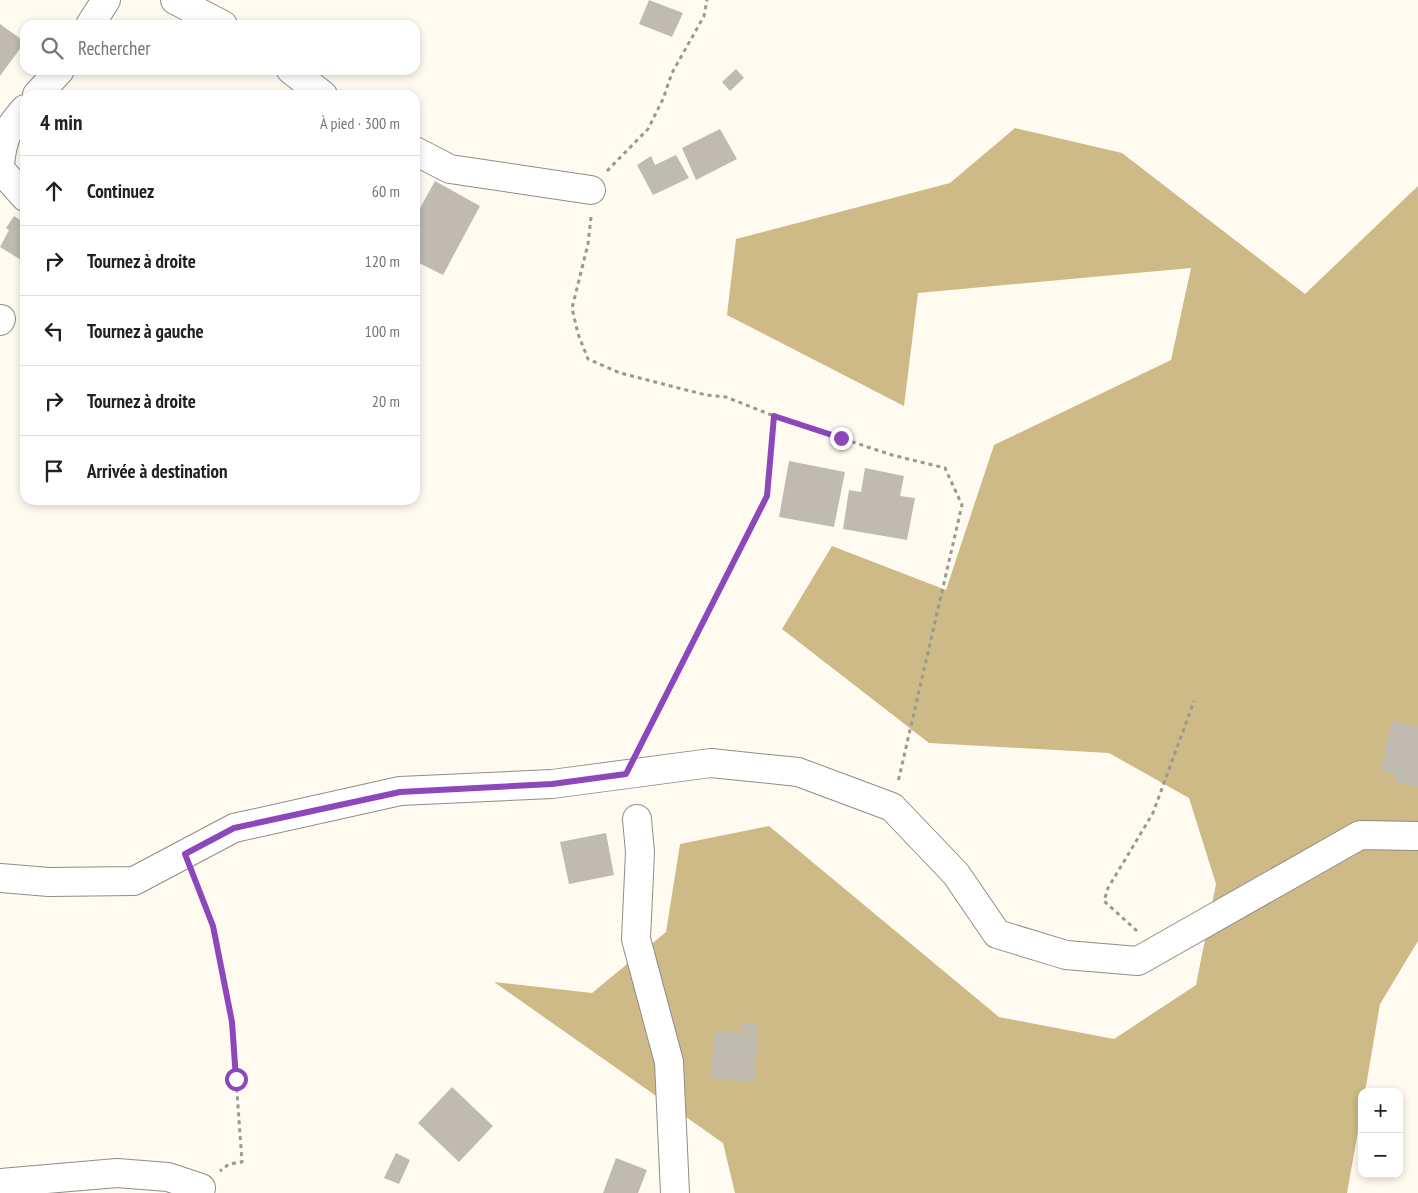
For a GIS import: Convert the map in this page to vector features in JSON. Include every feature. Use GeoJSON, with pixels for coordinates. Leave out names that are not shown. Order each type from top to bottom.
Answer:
{"type":"FeatureCollection","features":[{"type":"Feature","properties":{"kind":"street"},"geometry":{"type":"LineString","coordinates":[[93,20],[106,0]]}},
{"type":"Feature","properties":{"kind":"street"},"geometry":{"type":"LineString","coordinates":[[175,0],[213,20]]}},
{"type":"Feature","properties":{"kind":"street"},"geometry":{"type":"LineString","coordinates":[[42,90],[55,75]]}},
{"type":"Feature","properties":{"kind":"street"},"geometry":{"type":"LineString","coordinates":[[297,75],[317,90]]}},
{"type":"Feature","properties":{"kind":"street"},"geometry":{"type":"LineString","coordinates":[[0,164],[2,143],[11,124],[20,114]]}},
{"type":"Feature","properties":{"kind":"street"},"geometry":{"type":"LineString","coordinates":[[420,154],[450,169],[591,190]]}},
{"type":"Feature","properties":{"kind":"street"},"geometry":{"type":"LineString","coordinates":[[0,169],[20,191]]}},
{"type":"Feature","properties":{"kind":"street"},"geometry":{"type":"LineString","coordinates":[[0,878],[49,882],[134,881],[234,828],[400,792],[552,784],[711,763],[798,772],[892,807],[956,874],[997,934],[1066,955],[1138,961],[1360,835],[1418,836]]}},
{"type":"Feature","properties":{"kind":"street"},"geometry":{"type":"LineString","coordinates":[[637,819],[640,852],[636,939],[669,1062],[675,1193]]}},
{"type":"Feature","properties":{"kind":"street"},"geometry":{"type":"LineString","coordinates":[[0,1183],[117,1173],[168,1177],[201,1188]]}},
{"type":"Feature","properties":{"kind":"path"},"geometry":{"type":"LineString","coordinates":[[707,0],[704,16],[672,73],[663,99],[648,129],[591,190],[588,244],[572,308],[578,334],[588,359],[620,373],[706,395],[726,397],[774,416],[892,455],[945,468],[962,504],[892,807]]}},
{"type":"Feature","properties":{"kind":"path"},"geometry":{"type":"LineString","coordinates":[[626,774],[767,496],[774,416]]}},
{"type":"Feature","properties":{"kind":"path"},"geometry":{"type":"LineString","coordinates":[[1138,961],[1139,934],[1104,901],[1108,888],[1153,814],[1194,701]]}},
{"type":"Feature","properties":{"kind":"path"},"geometry":{"type":"LineString","coordinates":[[185,854],[213,926],[232,1022],[242,1162],[229,1164],[201,1188]]}},
{"type":"Feature","properties":{"kind":"shaded area"},"geometry":{"type":"Polygon","coordinates":[[[1015,128],[1122,153],[1305,294],[1418,186],[1418,941],[1380,1004],[1366,1088],[1358,1088],[1358,1131],[1347,1193],[735,1193],[723,1143],[494,982],[592,993],[666,932],[680,844],[769,826],[999,1017],[1114,1039],[1196,985],[1216,884],[1189,798],[1109,753],[929,743],[782,629],[832,546],[946,590],[994,445],[1171,360],[1191,268],[918,293],[904,406],[727,315],[736,239],[950,183],[1015,128]]]}},
{"type":"Feature","properties":{"kind":"building"},"geometry":{"type":"Polygon","coordinates":[[[649,0],[683,13],[672,37],[639,24],[649,0]]]}},
{"type":"Feature","properties":{"kind":"building"},"geometry":{"type":"Polygon","coordinates":[[[0,24],[20,38],[20,49],[0,76],[0,24]]]}},
{"type":"Feature","properties":{"kind":"building"},"geometry":{"type":"Polygon","coordinates":[[[736,69],[744,78],[730,91],[722,82],[736,69]]]}},
{"type":"Feature","properties":{"kind":"building"},"geometry":{"type":"Polygon","coordinates":[[[720,129],[737,159],[696,180],[682,148],[720,129]]]}},
{"type":"Feature","properties":{"kind":"building"},"geometry":{"type":"Polygon","coordinates":[[[676,155],[689,178],[653,195],[637,165],[651,156],[655,165],[676,155]]]}},
{"type":"Feature","properties":{"kind":"building"},"geometry":{"type":"Polygon","coordinates":[[[435,181],[480,206],[443,275],[420,264],[420,208],[435,181]]]}},
{"type":"Feature","properties":{"kind":"building"},"geometry":{"type":"Polygon","coordinates":[[[14,216],[20,220],[20,259],[0,247],[9,230],[6,228],[14,216]]]}},
{"type":"Feature","properties":{"kind":"building"},"geometry":{"type":"Polygon","coordinates":[[[789,461],[845,472],[834,527],[779,517],[789,461]]]}},
{"type":"Feature","properties":{"kind":"building"},"geometry":{"type":"Polygon","coordinates":[[[865,468],[904,476],[900,496],[915,498],[907,540],[843,529],[849,490],[861,492],[865,468]]]}},
{"type":"Feature","properties":{"kind":"building"},"geometry":{"type":"Polygon","coordinates":[[[1392,721],[1418,727],[1418,787],[1394,782],[1396,774],[1381,771],[1392,721]]]}},
{"type":"Feature","properties":{"kind":"building"},"geometry":{"type":"Polygon","coordinates":[[[606,833],[614,875],[569,884],[560,842],[606,833]]]}},
{"type":"Feature","properties":{"kind":"building"},"geometry":{"type":"Polygon","coordinates":[[[741,1022],[758,1024],[757,1033],[740,1031],[741,1022]]]}},
{"type":"Feature","properties":{"kind":"building"},"geometry":{"type":"Polygon","coordinates":[[[715,1031],[758,1035],[754,1082],[710,1078],[715,1031]]]}},
{"type":"Feature","properties":{"kind":"building"},"geometry":{"type":"Polygon","coordinates":[[[452,1087],[493,1126],[459,1162],[418,1123],[452,1087]]]}},
{"type":"Feature","properties":{"kind":"building"},"geometry":{"type":"Polygon","coordinates":[[[396,1153],[410,1160],[399,1184],[384,1178],[396,1153]]]}},
{"type":"Feature","properties":{"kind":"building"},"geometry":{"type":"Polygon","coordinates":[[[616,1158],[647,1170],[638,1193],[603,1193],[616,1158]]]}},
{"type":"Feature","properties":{"kind":"route"},"geometry":{"type":"LineString","coordinates":[[236,1079],[232,1022],[213,926],[185,854],[234,828],[400,792],[552,784],[626,774],[767,496],[774,416],[841,438]]}}]}
